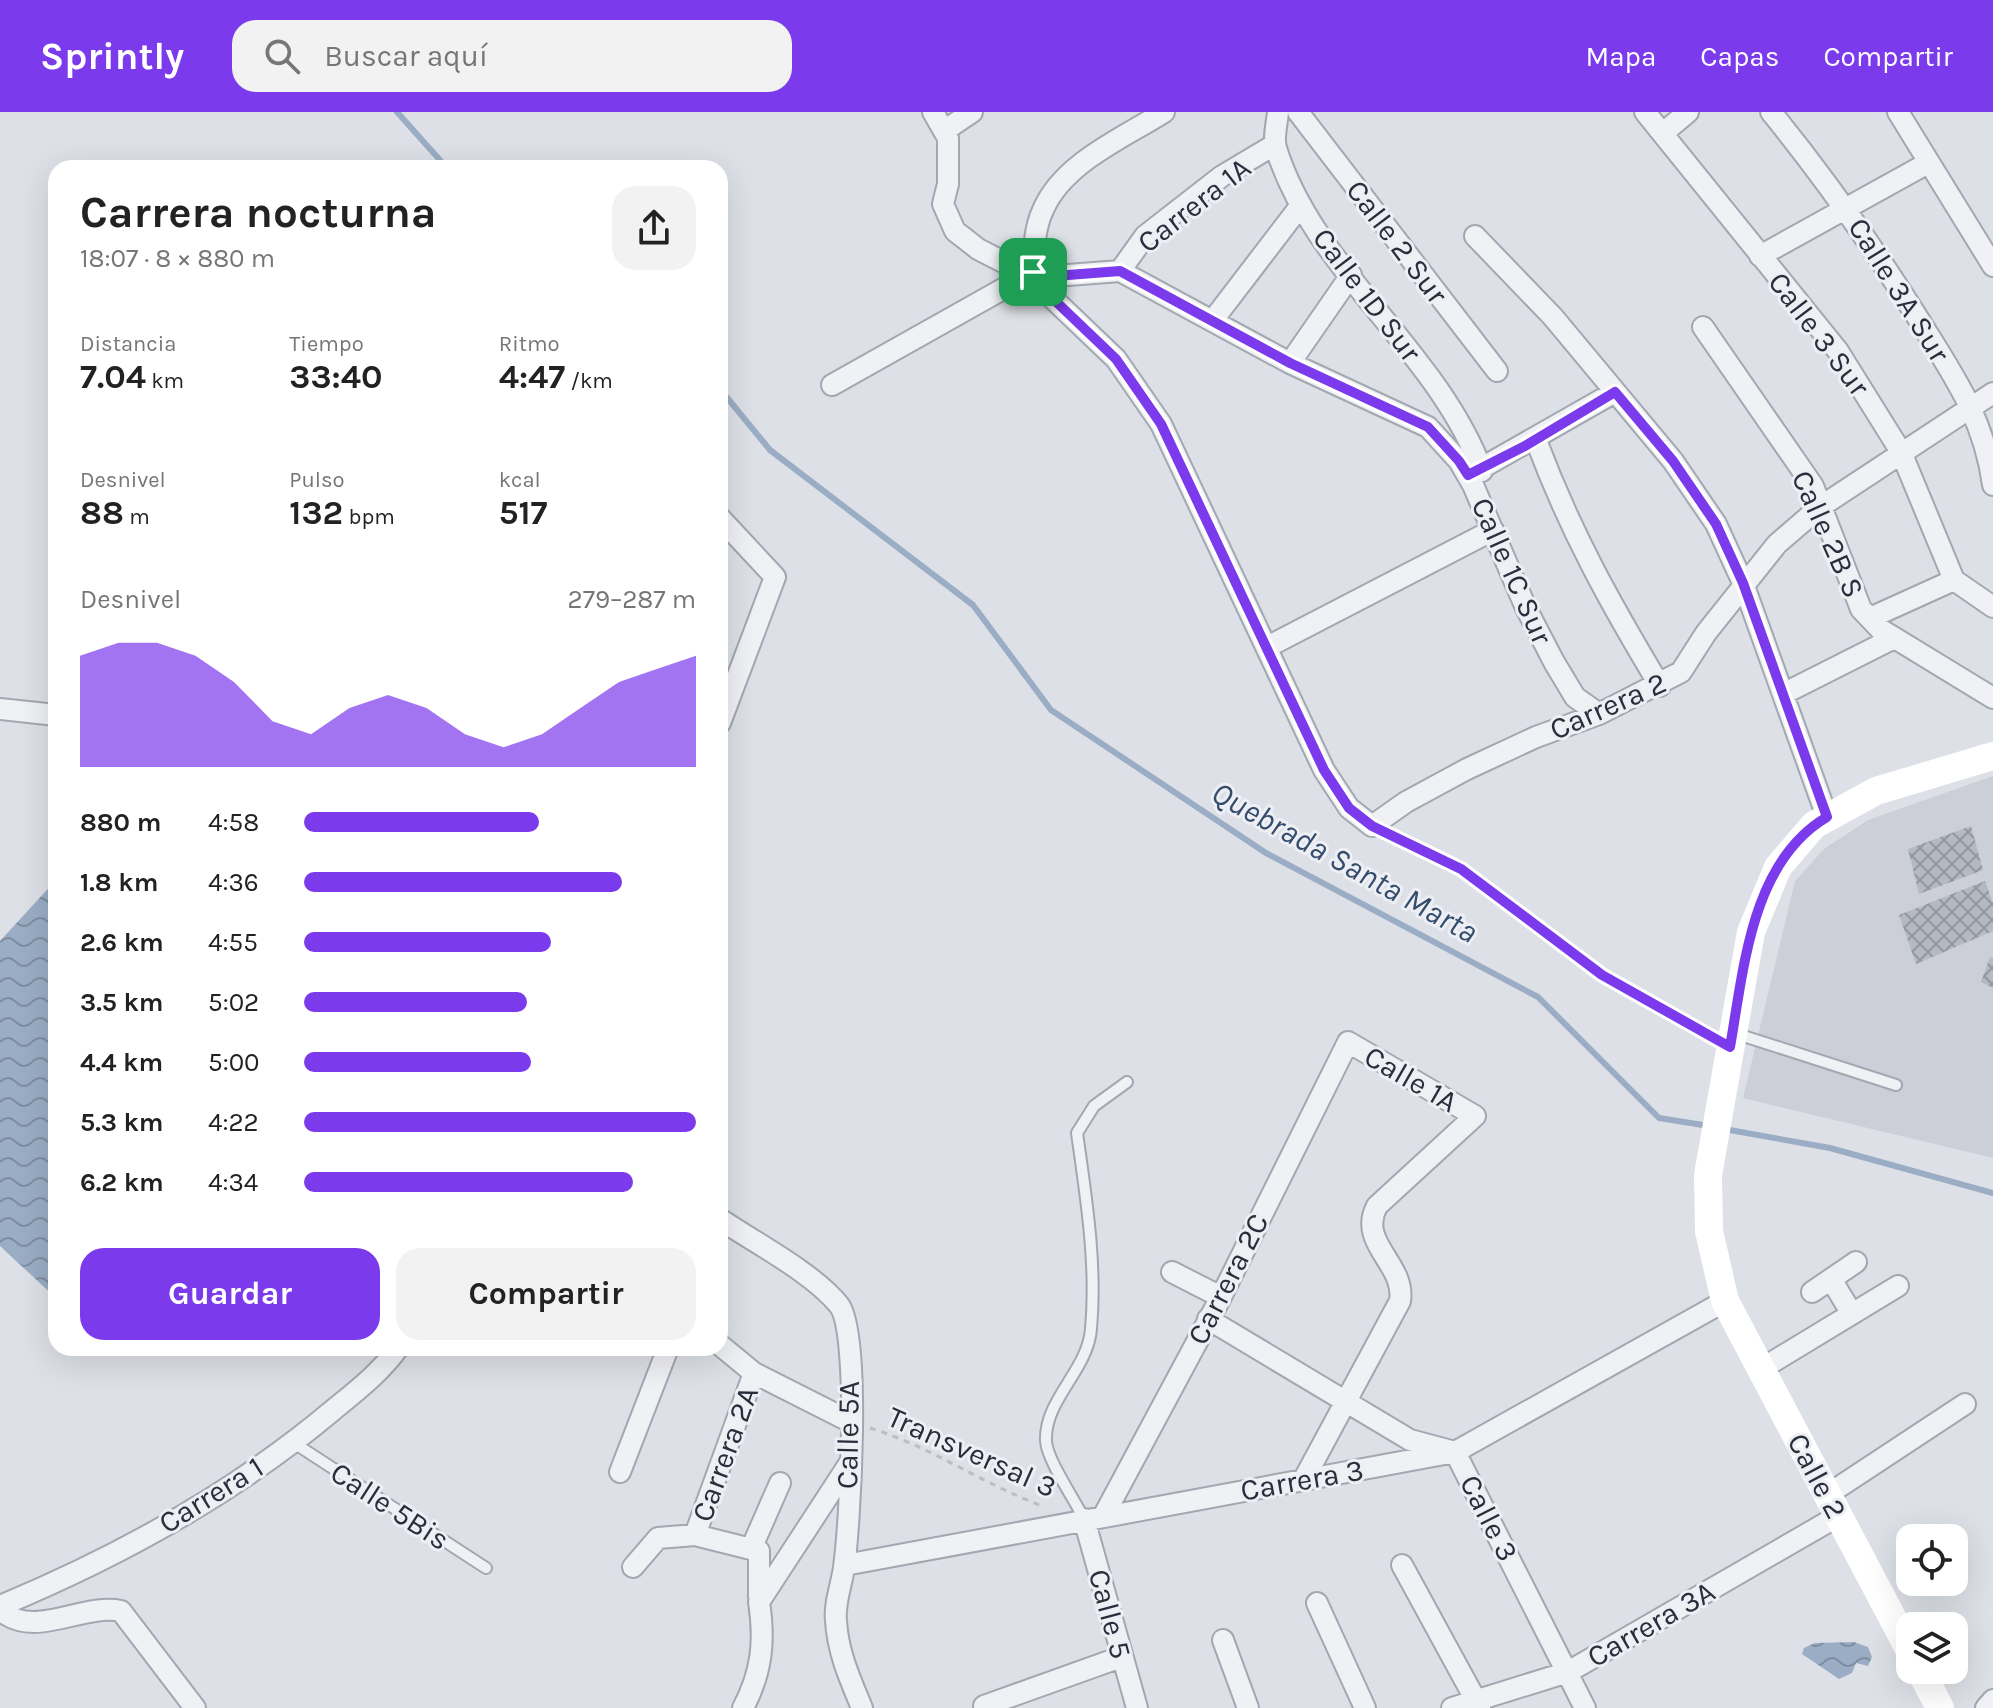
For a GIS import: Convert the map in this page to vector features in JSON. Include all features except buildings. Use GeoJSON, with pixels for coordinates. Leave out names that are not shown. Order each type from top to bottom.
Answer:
{"type":"FeatureCollection","features":[{"type":"Feature","properties":{"kind":"main road","name":"Calle 2"},"geometry":{"type":"LineString","coordinates":[[1896,1624],[1725,1301],[1709,1231],[1708,1175],[1751,932],[1778,867],[1814,825],[1876,791],[1993,756]]}},
{"type":"Feature","properties":{"kind":"main road"},"geometry":{"type":"LineString","coordinates":[[1927,1684],[1940,1708]]}},
{"type":"Feature","properties":{"kind":"street"},"geometry":{"type":"LineString","coordinates":[[933,112],[944,131],[949,160],[943,204],[955,231],[978,249],[1033,272],[1055,276],[1120,271]]}},
{"type":"Feature","properties":{"kind":"street"},"geometry":{"type":"LineString","coordinates":[[944,131],[972,112]]}},
{"type":"Feature","properties":{"kind":"street"},"geometry":{"type":"LineString","coordinates":[[1274,145],[1278,112]]}},
{"type":"Feature","properties":{"kind":"street","name":"Calle 2 Sur"},"geometry":{"type":"LineString","coordinates":[[1298,112],[1497,371]]}},
{"type":"Feature","properties":{"kind":"street","name":"Calle 3 Sur"},"geometry":{"type":"LineString","coordinates":[[1645,112],[1838,351],[1901,452],[1954,580]]}},
{"type":"Feature","properties":{"kind":"street"},"geometry":{"type":"LineString","coordinates":[[1663,133],[1688,112]]}},
{"type":"Feature","properties":{"kind":"street","name":"Calle 3A Sur"},"geometry":{"type":"LineString","coordinates":[[1771,112],[1847,208],[1972,406],[1989,453],[1993,485]]}},
{"type":"Feature","properties":{"kind":"street"},"geometry":{"type":"LineString","coordinates":[[1898,112],[1993,266]]}},
{"type":"Feature","properties":{"kind":"street"},"geometry":{"type":"LineString","coordinates":[[1155,114],[1078,166],[1044,207],[1036,228],[1033,272],[1048,294],[1127,372],[1161,424],[1269,646],[1324,770],[1349,808],[1372,826]]}},
{"type":"Feature","properties":{"kind":"street","name":"Calle 1D Sur"},"geometry":{"type":"LineString","coordinates":[[1274,145],[1301,205],[1450,402],[1475,473]]}},
{"type":"Feature","properties":{"kind":"street","name":"Carrera 1A"},"geometry":{"type":"LineString","coordinates":[[1120,271],[1145,236],[1222,176],[1274,145]]}},
{"type":"Feature","properties":{"kind":"street"},"geometry":{"type":"LineString","coordinates":[[1760,256],[1928,163]]}},
{"type":"Feature","properties":{"kind":"street"},"geometry":{"type":"LineString","coordinates":[[1213,320],[1301,205]]}},
{"type":"Feature","properties":{"kind":"street"},"geometry":{"type":"LineString","coordinates":[[1475,236],[1553,317],[1673,461],[1716,524],[1743,583],[1827,817]]}},
{"type":"Feature","properties":{"kind":"street","name":"Calle 1C Sur"},"geometry":{"type":"LineString","coordinates":[[1120,271],[1290,363],[1428,427],[1459,461],[1475,473],[1493,530],[1526,608],[1575,697],[1599,714]]}},
{"type":"Feature","properties":{"kind":"street"},"geometry":{"type":"LineString","coordinates":[[832,385],[1033,272]]}},
{"type":"Feature","properties":{"kind":"street"},"geometry":{"type":"LineString","coordinates":[[1290,363],[1351,275]]}},
{"type":"Feature","properties":{"kind":"street","name":"Calle 2B S"},"geometry":{"type":"LineString","coordinates":[[1703,327],[1813,486],[1861,609],[1894,638],[1993,698]]}},
{"type":"Feature","properties":{"kind":"street"},"geometry":{"type":"LineString","coordinates":[[1475,473],[1615,392]]}},
{"type":"Feature","properties":{"kind":"street","name":"Carrera 2"},"geometry":{"type":"LineString","coordinates":[[1372,826],[1406,802],[1467,769],[1536,737],[1599,714],[1660,686],[1681,672],[1743,583],[1777,544],[1820,507],[1993,393]]}},
{"type":"Feature","properties":{"kind":"street"},"geometry":{"type":"LineString","coordinates":[[1536,440],[1558,500],[1594,577],[1660,686]]}},
{"type":"Feature","properties":{"kind":"street"},"geometry":{"type":"LineString","coordinates":[[728,527],[775,577],[728,702]]}},
{"type":"Feature","properties":{"kind":"street"},"geometry":{"type":"LineString","coordinates":[[1269,646],[1493,530]]}},
{"type":"Feature","properties":{"kind":"street"},"geometry":{"type":"LineString","coordinates":[[1870,618],[1954,580],[1993,607]]}},
{"type":"Feature","properties":{"kind":"street"},"geometry":{"type":"LineString","coordinates":[[1783,694],[1894,638]]}},
{"type":"Feature","properties":{"kind":"street"},"geometry":{"type":"LineString","coordinates":[[0,709],[48,714]]}},
{"type":"Feature","properties":{"kind":"street","name":"Calle 1A"},"geometry":{"type":"LineString","coordinates":[[1346,1401],[1400,1301],[1402,1290],[1371,1232],[1371,1216],[1377,1206],[1475,1116],[1348,1042]]}},
{"type":"Feature","properties":{"kind":"street","name":"Carrera 2C"},"geometry":{"type":"LineString","coordinates":[[1088,1518],[1221,1297],[1348,1042]]}},
{"type":"Feature","properties":{"kind":"street","name":"Calle 5A"},"geometry":{"type":"LineString","coordinates":[[728,1224],[818,1286],[841,1307],[848,1333],[851,1422],[845,1565],[835,1618],[841,1659],[862,1708]]}},
{"type":"Feature","properties":{"kind":"street"},"geometry":{"type":"LineString","coordinates":[[1812,1292],[1856,1262]]}},
{"type":"Feature","properties":{"kind":"street"},"geometry":{"type":"LineString","coordinates":[[1172,1272],[1221,1297]]}},
{"type":"Feature","properties":{"kind":"street"},"geometry":{"type":"LineString","coordinates":[[1831,1279],[1852,1314]]}},
{"type":"Feature","properties":{"kind":"street"},"geometry":{"type":"LineString","coordinates":[[1761,1369],[1898,1286]]}},
{"type":"Feature","properties":{"kind":"street","name":"Carrera 3"},"geometry":{"type":"LineString","coordinates":[[845,1565],[1455,1452],[1725,1301]]}},
{"type":"Feature","properties":{"kind":"street","name":"Calle 3"},"geometry":{"type":"LineString","coordinates":[[1208,1319],[1410,1440],[1455,1452],[1585,1708]]}},
{"type":"Feature","properties":{"kind":"street"},"geometry":{"type":"LineString","coordinates":[[728,1352],[754,1373],[851,1422]]}},
{"type":"Feature","properties":{"kind":"street","name":"Carrera 1"},"geometry":{"type":"LineString","coordinates":[[0,1608],[85,1571],[217,1494],[294,1443],[367,1382],[391,1356]]}},
{"type":"Feature","properties":{"kind":"street"},"geometry":{"type":"LineString","coordinates":[[620,1472],[665,1356]]}},
{"type":"Feature","properties":{"kind":"street","name":"Carrera 2A"},"geometry":{"type":"LineString","coordinates":[[695,1535],[754,1373]]}},
{"type":"Feature","properties":{"kind":"street"},"geometry":{"type":"LineString","coordinates":[[1304,1479],[1346,1401]]}},
{"type":"Feature","properties":{"kind":"street","name":"Carrera 3A"},"geometry":{"type":"LineString","coordinates":[[1452,1708],[1478,1704],[1568,1672],[1833,1505],[1965,1404]]}},
{"type":"Feature","properties":{"kind":"street"},"geometry":{"type":"LineString","coordinates":[[759,1602],[849,1464]]}},
{"type":"Feature","properties":{"kind":"street"},"geometry":{"type":"LineString","coordinates":[[751,1549],[780,1483]]}},
{"type":"Feature","properties":{"kind":"street","name":"Calle 5"},"geometry":{"type":"LineString","coordinates":[[1088,1518],[1121,1657],[1137,1708]]}},
{"type":"Feature","properties":{"kind":"street"},"geometry":{"type":"LineString","coordinates":[[633,1567],[658,1538],[695,1535],[759,1551],[762,1560],[759,1602],[764,1634],[760,1669],[743,1708]]}},
{"type":"Feature","properties":{"kind":"street"},"geometry":{"type":"LineString","coordinates":[[1402,1565],[1478,1704]]}},
{"type":"Feature","properties":{"kind":"street"},"geometry":{"type":"LineString","coordinates":[[1317,1603],[1365,1708]]}},
{"type":"Feature","properties":{"kind":"street"},"geometry":{"type":"LineString","coordinates":[[0,1608],[10,1618],[34,1623],[103,1609],[121,1611],[195,1708]]}},
{"type":"Feature","properties":{"kind":"street"},"geometry":{"type":"LineString","coordinates":[[1223,1640],[1248,1708]]}},
{"type":"Feature","properties":{"kind":"street"},"geometry":{"type":"LineString","coordinates":[[984,1706],[1121,1657]]}},
{"type":"Feature","properties":{"kind":"street"},"geometry":{"type":"LineString","coordinates":[[1986,1708],[1993,1700]]}},
{"type":"Feature","properties":{"kind":"lane"},"geometry":{"type":"LineString","coordinates":[[1731,1040],[1896,1085]]}},
{"type":"Feature","properties":{"kind":"lane"},"geometry":{"type":"LineString","coordinates":[[1088,1518],[1046,1444],[1049,1419],[1085,1358],[1091,1330],[1090,1222],[1077,1133],[1094,1106],[1127,1082]]}},
{"type":"Feature","properties":{"kind":"lane","name":"Calle 5Bis"},"geometry":{"type":"LineString","coordinates":[[294,1443],[486,1568]]}},
{"type":"Feature","properties":{"kind":"path"},"geometry":{"type":"LineString","coordinates":[[1372,826],[1461,869],[1602,975],[1731,1040]]}},
{"type":"Feature","properties":{"kind":"path","name":"Transversal 3"},"geometry":{"type":"LineString","coordinates":[[851,1422],[901,1437],[968,1470],[1004,1493],[1088,1518]]}},
{"type":"Feature","properties":{"kind":"shaded area"},"geometry":{"type":"Polygon","coordinates":[[[1993,776],[1993,1158],[1743,1098],[1795,881],[1824,849],[1868,820],[1993,776]]]}},
{"type":"Feature","properties":{"kind":"water"},"geometry":{"type":"Polygon","coordinates":[[[48,889],[48,1291],[0,1246],[0,941],[48,889]]]}},
{"type":"Feature","properties":{"kind":"water"},"geometry":{"type":"Polygon","coordinates":[[[1854,1642],[1868,1647],[1872,1657],[1868,1666],[1856,1663],[1852,1673],[1839,1679],[1802,1654],[1804,1648],[1815,1643],[1854,1642]]]}},
{"type":"Feature","properties":{"kind":"waterway","name":"Quebrada Santa Marta"},"geometry":{"type":"LineString","coordinates":[[397,112],[440,160]]}},
{"type":"Feature","properties":{"kind":"waterway","name":"Quebrada Santa Marta"},"geometry":{"type":"LineString","coordinates":[[728,399],[770,450],[973,605],[1051,710],[1266,853],[1538,997],[1659,1118],[1709,1126]]}},
{"type":"Feature","properties":{"kind":"waterway","name":"Quebrada Santa Marta"},"geometry":{"type":"LineString","coordinates":[[1724,1129],[1830,1148],[1993,1193]]}},
{"type":"Feature","properties":{"kind":"route"},"geometry":{"type":"LineString","coordinates":[[1120,271],[1190,306],[1290,363],[1428,427],[1468,475],[1482,471],[1615,392],[1673,461],[1716,524],[1743,583],[1827,817],[1814,825],[1778,867],[1751,932],[1730,1047],[1602,975],[1461,869],[1372,826],[1349,808],[1324,770],[1298,717],[1269,646],[1161,424],[1127,372],[1048,294],[1033,272],[1055,276],[1120,271]]}}]}
